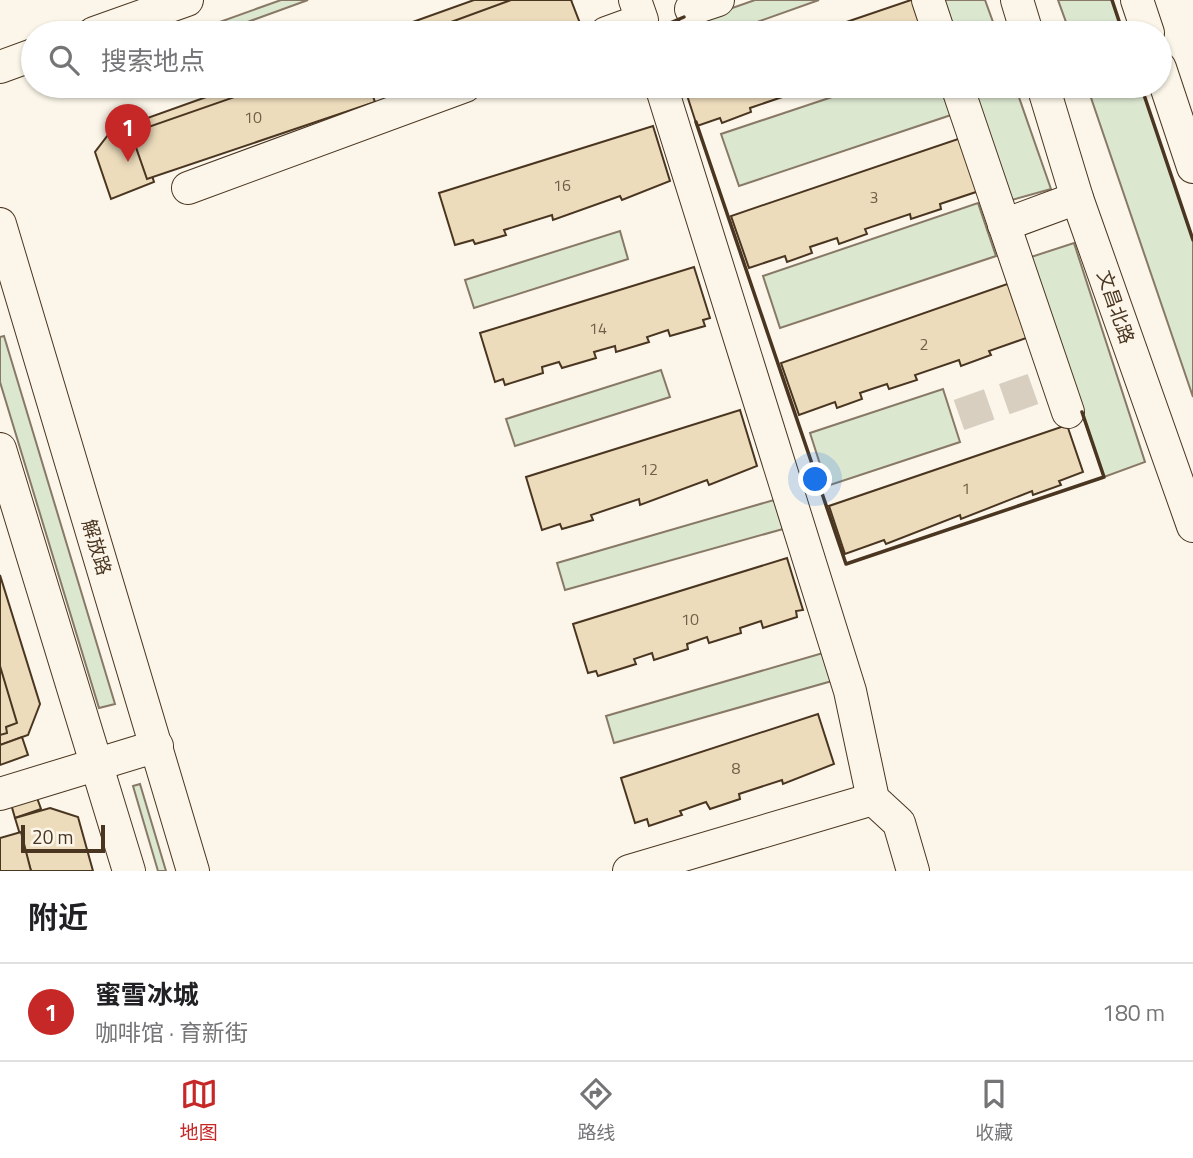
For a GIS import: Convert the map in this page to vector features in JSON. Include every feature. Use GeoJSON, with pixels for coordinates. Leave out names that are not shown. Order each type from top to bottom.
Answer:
{"type":"FeatureCollection","features":[{"type":"Feature","properties":{"kind":"street"},"geometry":{"type":"LineString","coordinates":[[128,21],[187,0]]}},
{"type":"Feature","properties":{"kind":"street"},"geometry":{"type":"LineString","coordinates":[[635,0],[642,20],[639,21]]}},
{"type":"Feature","properties":{"kind":"street"},"geometry":{"type":"LineString","coordinates":[[928,0],[935,21]]}},
{"type":"Feature","properties":{"kind":"street"},"geometry":{"type":"LineString","coordinates":[[1017,0],[1023,21]]}},
{"type":"Feature","properties":{"kind":"street"},"geometry":{"type":"LineString","coordinates":[[1137,0],[1144,21]]}},
{"type":"Feature","properties":{"kind":"street"},"geometry":{"type":"LineString","coordinates":[[0,67],[21,59]]}},
{"type":"Feature","properties":{"kind":"street"},"geometry":{"type":"LineString","coordinates":[[188,188],[432,98]]}},
{"type":"Feature","properties":{"kind":"street"},"geometry":{"type":"LineString","coordinates":[[665,98],[849,691],[873,799],[899,823],[913,871]]}},
{"type":"Feature","properties":{"kind":"street"},"geometry":{"type":"LineString","coordinates":[[961,98],[1004,225],[1045,385],[1068,412]]}},
{"type":"Feature","properties":{"kind":"street","name":"文昌北路"},"geometry":{"type":"LineString","coordinates":[[1047,98],[1077,198],[1193,526]]}},
{"type":"Feature","properties":{"kind":"street"},"geometry":{"type":"LineString","coordinates":[[1170,98],[1193,167]]}},
{"type":"Feature","properties":{"kind":"street"},"geometry":{"type":"LineString","coordinates":[[1004,225],[1077,198]]}},
{"type":"Feature","properties":{"kind":"street","name":"解放路"},"geometry":{"type":"LineString","coordinates":[[0,224],[192,871]]}},
{"type":"Feature","properties":{"kind":"street"},"geometry":{"type":"LineString","coordinates":[[0,449],[129,871]]}},
{"type":"Feature","properties":{"kind":"street"},"geometry":{"type":"LineString","coordinates":[[0,794],[157,746]]}},
{"type":"Feature","properties":{"kind":"street"},"geometry":{"type":"LineString","coordinates":[[629,871],[873,799]]}},
{"type":"Feature","properties":{"kind":"green space"},"geometry":{"type":"Polygon","coordinates":[[[281,0],[308,0],[250,21],[222,21],[281,0]]]}},
{"type":"Feature","properties":{"kind":"green space"},"geometry":{"type":"Polygon","coordinates":[[[755,0],[819,0],[760,21],[695,21],[755,0]]]}},
{"type":"Feature","properties":{"kind":"green space"},"geometry":{"type":"Polygon","coordinates":[[[937,0],[985,0],[993,21],[945,21],[937,0]]]}},
{"type":"Feature","properties":{"kind":"green space"},"geometry":{"type":"Polygon","coordinates":[[[1058,0],[1112,0],[1119,21],[1066,21],[1058,0]]]}},
{"type":"Feature","properties":{"kind":"green space"},"geometry":{"type":"Polygon","coordinates":[[[829,98],[949,98],[954,114],[739,186],[721,134],[829,98]]]}},
{"type":"Feature","properties":{"kind":"green space"},"geometry":{"type":"Polygon","coordinates":[[[971,98],[1019,98],[1051,189],[1008,201],[971,98]]]}},
{"type":"Feature","properties":{"kind":"green space"},"geometry":{"type":"Polygon","coordinates":[[[1091,98],[1145,98],[1193,240],[1193,397],[1091,98]]]}},
{"type":"Feature","properties":{"kind":"green space"},"geometry":{"type":"Polygon","coordinates":[[[978,203],[996,256],[780,328],[763,276],[978,203]]]}},
{"type":"Feature","properties":{"kind":"green space"},"geometry":{"type":"Polygon","coordinates":[[[620,231],[628,259],[474,308],[465,280],[620,231]]]}},
{"type":"Feature","properties":{"kind":"green space"},"geometry":{"type":"Polygon","coordinates":[[[1074,243],[1145,462],[1104,477],[1028,258],[1074,243]]]}},
{"type":"Feature","properties":{"kind":"green space"},"geometry":{"type":"Polygon","coordinates":[[[4,336],[115,704],[99,708],[0,382],[0,337],[4,336]]]}},
{"type":"Feature","properties":{"kind":"green space"},"geometry":{"type":"Polygon","coordinates":[[[661,370],[670,397],[515,446],[506,419],[661,370]]]}},
{"type":"Feature","properties":{"kind":"green space"},"geometry":{"type":"Polygon","coordinates":[[[943,389],[960,442],[827,486],[810,433],[943,389]]]}},
{"type":"Feature","properties":{"kind":"green space"},"geometry":{"type":"Polygon","coordinates":[[[774,500],[783,529],[565,590],[557,563],[774,500]]]}},
{"type":"Feature","properties":{"kind":"green space"},"geometry":{"type":"Polygon","coordinates":[[[823,653],[832,681],[614,743],[606,716],[823,653]]]}},
{"type":"Feature","properties":{"kind":"green space"},"geometry":{"type":"Polygon","coordinates":[[[140,784],[166,871],[158,871],[133,786],[140,784]]]}},
{"type":"Feature","properties":{"kind":"building"},"geometry":{"type":"Polygon","coordinates":[[[474,0],[572,0],[513,21],[415,21],[474,0]]]}},
{"type":"Feature","properties":{"kind":"building"},"geometry":{"type":"Polygon","coordinates":[[[511,0],[571,0],[579,21],[454,21],[511,0]]]}},
{"type":"Feature","properties":{"kind":"building"},"geometry":{"type":"Polygon","coordinates":[[[911,0],[924,0],[932,21],[849,21],[911,0]]]}},
{"type":"Feature","properties":{"kind":"building"},"geometry":{"type":"Polygon","coordinates":[[[203,98],[299,98],[145,153],[154,182],[111,199],[95,152],[111,131],[203,98]]]}},
{"type":"Feature","properties":{"kind":"building"},"geometry":{"type":"Polygon","coordinates":[[[232,98],[374,98],[375,102],[147,179],[131,133],[232,98]]]}},
{"type":"Feature","properties":{"kind":"building"},"geometry":{"type":"Polygon","coordinates":[[[688,98],[779,98],[750,108],[751,112],[722,123],[720,118],[697,126],[688,98]]]}},
{"type":"Feature","properties":{"kind":"building"},"geometry":{"type":"Polygon","coordinates":[[[653,126],[670,181],[622,200],[620,196],[553,220],[552,215],[504,230],[506,235],[475,244],[473,240],[455,245],[439,193],[653,126]]]}},
{"type":"Feature","properties":{"kind":"building"},"geometry":{"type":"Polygon","coordinates":[[[964,137],[982,190],[940,204],[941,209],[911,219],[910,214],[865,229],[867,234],[839,244],[837,238],[810,247],[812,253],[787,262],[785,256],[749,268],[731,216],[964,137]]]}},
{"type":"Feature","properties":{"kind":"building"},"geometry":{"type":"Polygon","coordinates":[[[694,267],[710,318],[703,320],[705,326],[670,336],[668,330],[647,337],[649,342],[616,352],[615,346],[594,352],[596,358],[562,368],[559,362],[542,367],[543,373],[505,385],[503,379],[495,382],[480,333],[694,267]]]}},
{"type":"Feature","properties":{"kind":"building"},"geometry":{"type":"Polygon","coordinates":[[[1013,282],[1032,336],[989,351],[991,355],[961,366],[959,360],[915,375],[917,380],[889,389],[887,384],[860,393],[862,399],[837,408],[835,402],[799,415],[781,363],[1013,282]]]}},
{"type":"Feature","properties":{"kind":"building"},"geometry":{"type":"Polygon","coordinates":[[[740,410],[757,466],[709,485],[707,480],[640,505],[639,499],[591,515],[593,520],[562,529],[560,524],[542,530],[526,477],[740,410]]]}},
{"type":"Feature","properties":{"kind":"building"},"geometry":{"type":"Polygon","coordinates":[[[1067,425],[1083,472],[1059,481],[1061,485],[1033,495],[1032,491],[961,519],[960,515],[886,544],[884,540],[845,554],[829,506],[1067,425]]]}},
{"type":"Feature","properties":{"kind":"building"},"geometry":{"type":"Polygon","coordinates":[[[787,558],[803,610],[796,611],[797,617],[763,628],[761,621],[740,628],[741,633],[709,643],[707,637],[687,644],[688,649],[654,660],[652,653],[634,659],[636,664],[598,676],[596,671],[588,673],[573,624],[787,558]]]}},
{"type":"Feature","properties":{"kind":"building"},"geometry":{"type":"Polygon","coordinates":[[[0,575],[40,704],[28,735],[0,745],[0,575]]]}},
{"type":"Feature","properties":{"kind":"building"},"geometry":{"type":"Polygon","coordinates":[[[0,666],[17,723],[6,727],[7,733],[0,735],[0,666]]]}},
{"type":"Feature","properties":{"kind":"building"},"geometry":{"type":"Polygon","coordinates":[[[818,714],[834,764],[783,784],[782,780],[739,794],[740,799],[710,809],[706,802],[680,811],[682,815],[649,826],[647,819],[635,823],[621,778],[818,714]]]}},
{"type":"Feature","properties":{"kind":"building"},"geometry":{"type":"Polygon","coordinates":[[[22,737],[28,755],[0,765],[0,745],[22,737]]]}},
{"type":"Feature","properties":{"kind":"building"},"geometry":{"type":"Polygon","coordinates":[[[36,795],[41,809],[15,818],[11,804],[36,795]]]}},
{"type":"Feature","properties":{"kind":"building"},"geometry":{"type":"Polygon","coordinates":[[[50,808],[78,817],[93,871],[31,871],[15,818],[50,808]]]}},
{"type":"Feature","properties":{"kind":"building"},"geometry":{"type":"Polygon","coordinates":[[[21,832],[31,871],[0,871],[0,838],[21,832]]]}},
{"type":"Feature","properties":{"kind":"tunnel"},"geometry":{"type":"LineString","coordinates":[[959,415],[1033,389]]}},
{"type":"Feature","properties":{"kind":"wall"},"geometry":{"type":"LineString","coordinates":[[1112,0],[1119,21]]}},
{"type":"Feature","properties":{"kind":"wall"},"geometry":{"type":"LineString","coordinates":[[675,21],[684,17]]}},
{"type":"Feature","properties":{"kind":"wall"},"geometry":{"type":"LineString","coordinates":[[1145,98],[1193,240]]}},
{"type":"Feature","properties":{"kind":"wall"},"geometry":{"type":"LineString","coordinates":[[696,122],[846,564],[1104,477],[1082,412]]}},
{"type":"Feature","properties":{"kind":"place","name":"蜜雪冰城"},"geometry":{"type":"Point","coordinates":[128,162]}}]}
